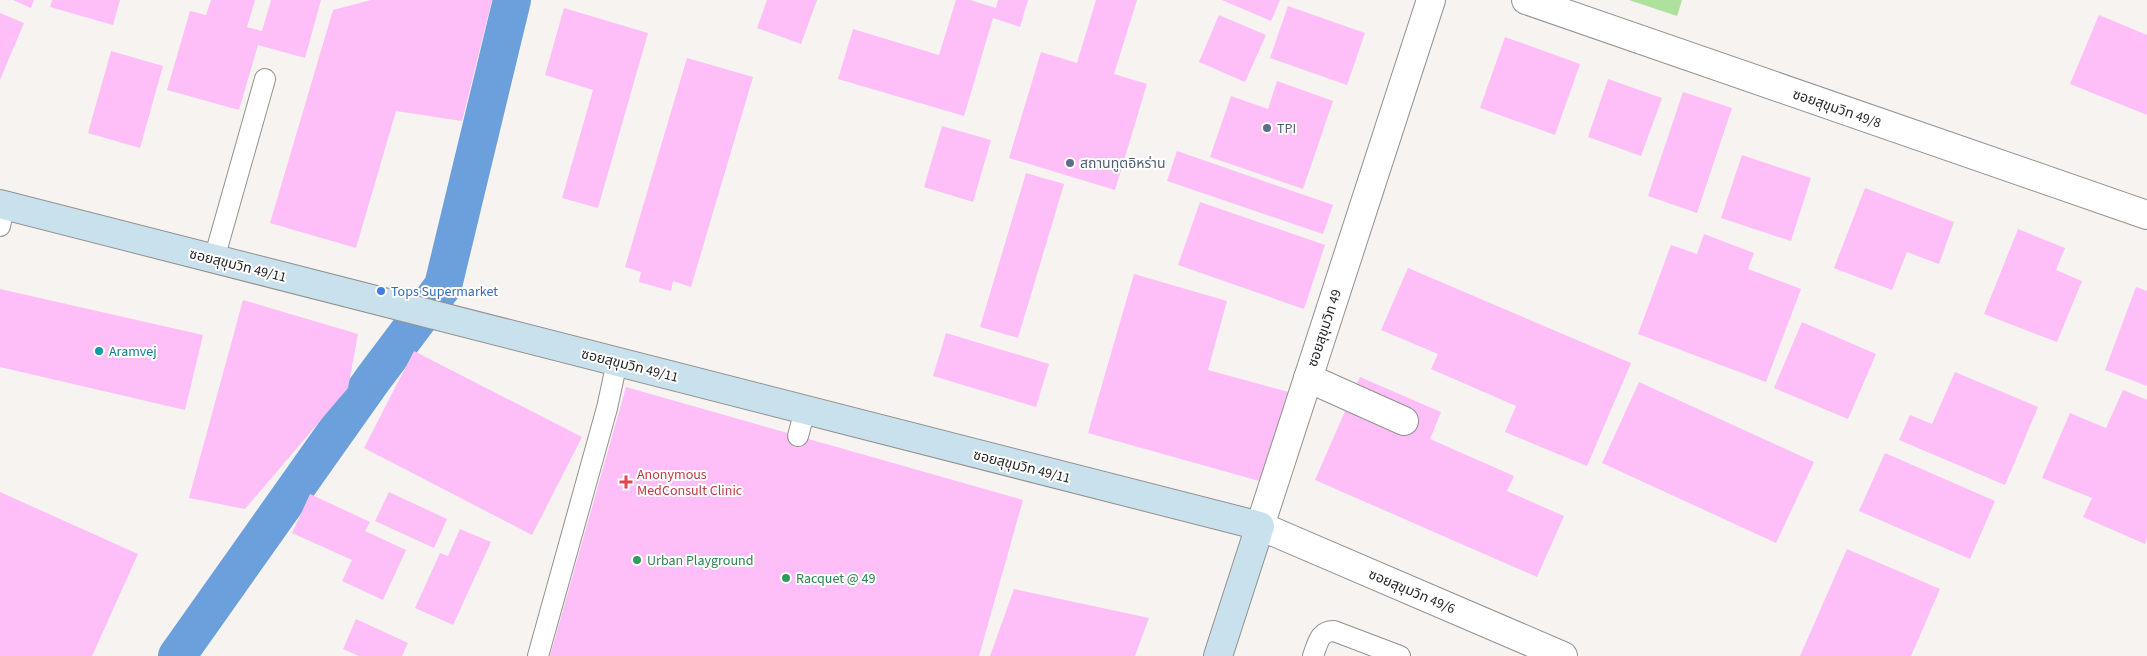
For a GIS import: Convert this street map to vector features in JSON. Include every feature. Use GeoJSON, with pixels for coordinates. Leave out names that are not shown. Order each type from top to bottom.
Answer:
{"type":"FeatureCollection","features":[{"type":"Feature","properties":{"kind":"street","name":"ซอยสุขุมวิท 49"},"geometry":{"type":"LineString","coordinates":[[1218,656],[1431,0]]}},
{"type":"Feature","properties":{"kind":"street","name":"ซอยสุขุมวิท 49/8"},"geometry":{"type":"LineString","coordinates":[[1526,0],[2147,216]]}},
{"type":"Feature","properties":{"kind":"street","name":"ซอยสุขุมวิท 49/11"},"geometry":{"type":"LineString","coordinates":[[1,212],[214,259],[1260,526]]}},
{"type":"Feature","properties":{"kind":"street"},"geometry":{"type":"LineString","coordinates":[[1308,378],[1404,421]]}},
{"type":"Feature","properties":{"kind":"street","name":"ซอยสุขุมวิท 49/6"},"geometry":{"type":"LineString","coordinates":[[1260,526],[1563,656]]}},
{"type":"Feature","properties":{"kind":"lane"},"geometry":{"type":"LineString","coordinates":[[214,259],[264,78]]}},
{"type":"Feature","properties":{"kind":"lane"},"geometry":{"type":"LineString","coordinates":[[538,656],[618,362]]}},
{"type":"Feature","properties":{"kind":"lane"},"geometry":{"type":"LineString","coordinates":[[798,436],[806,410]]}},
{"type":"Feature","properties":{"kind":"lane"},"geometry":{"type":"LineString","coordinates":[[1313,656],[1320,635],[1327,631],[1334,631],[1400,656]]}},
{"type":"Feature","properties":{"kind":"green space"},"geometry":{"type":"Polygon","coordinates":[[[1629,0],[1682,0],[1677,16],[1629,0]]]}},
{"type":"Feature","properties":{"kind":"building"},"geometry":{"type":"Polygon","coordinates":[[[13,0],[34,0],[31,8],[13,0]]]}},
{"type":"Feature","properties":{"kind":"building"},"geometry":{"type":"Polygon","coordinates":[[[52,0],[120,0],[113,25],[50,7],[52,0]]]}},
{"type":"Feature","properties":{"kind":"building"},"geometry":{"type":"Polygon","coordinates":[[[211,0],[255,0],[247,27],[262,31],[271,0],[321,0],[305,58],[258,45],[239,110],[167,90],[190,11],[206,15],[211,0]]]}},
{"type":"Feature","properties":{"kind":"building"},"geometry":{"type":"Polygon","coordinates":[[[371,0],[492,0],[462,121],[396,111],[356,248],[270,223],[333,10],[371,0]]]}},
{"type":"Feature","properties":{"kind":"building"},"geometry":{"type":"Polygon","coordinates":[[[767,0],[817,0],[801,44],[757,28],[767,0]]]}},
{"type":"Feature","properties":{"kind":"building"},"geometry":{"type":"Polygon","coordinates":[[[956,0],[970,0],[996,8],[998,0],[1028,0],[1020,27],[993,18],[964,116],[838,79],[853,29],[939,55],[956,0]]]}},
{"type":"Feature","properties":{"kind":"building"},"geometry":{"type":"Polygon","coordinates":[[[1096,0],[1137,0],[1114,74],[1147,84],[1115,190],[1009,158],[1041,52],[1077,63],[1096,0]]]}},
{"type":"Feature","properties":{"kind":"building"},"geometry":{"type":"Polygon","coordinates":[[[1222,0],[1280,0],[1271,21],[1222,0]]]}},
{"type":"Feature","properties":{"kind":"building"},"geometry":{"type":"Polygon","coordinates":[[[1288,6],[1365,33],[1347,85],[1270,58],[1288,6]]]}},
{"type":"Feature","properties":{"kind":"building"},"geometry":{"type":"Polygon","coordinates":[[[564,8],[648,33],[598,208],[562,198],[593,90],[545,75],[564,8]]]}},
{"type":"Feature","properties":{"kind":"building"},"geometry":{"type":"Polygon","coordinates":[[[0,13],[24,23],[0,80],[0,13]]]}},
{"type":"Feature","properties":{"kind":"building"},"geometry":{"type":"Polygon","coordinates":[[[1219,15],[1266,35],[1245,82],[1199,62],[1219,15]]]}},
{"type":"Feature","properties":{"kind":"building"},"geometry":{"type":"Polygon","coordinates":[[[2099,15],[2147,35],[2147,115],[2070,84],[2099,15]]]}},
{"type":"Feature","properties":{"kind":"building"},"geometry":{"type":"Polygon","coordinates":[[[1505,37],[1580,64],[1555,135],[1480,108],[1505,37]]]}},
{"type":"Feature","properties":{"kind":"building"},"geometry":{"type":"Polygon","coordinates":[[[111,51],[163,66],[140,148],[88,133],[111,51]]]}},
{"type":"Feature","properties":{"kind":"building"},"geometry":{"type":"Polygon","coordinates":[[[687,58],[753,77],[691,287],[673,281],[671,291],[639,282],[641,272],[625,267],[687,58]]]}},
{"type":"Feature","properties":{"kind":"building"},"geometry":{"type":"Polygon","coordinates":[[[1608,79],[1662,98],[1641,156],[1588,137],[1608,79]]]}},
{"type":"Feature","properties":{"kind":"building"},"geometry":{"type":"Polygon","coordinates":[[[1277,81],[1333,101],[1303,189],[1210,157],[1231,96],[1268,109],[1277,81]]]}},
{"type":"Feature","properties":{"kind":"building"},"geometry":{"type":"Polygon","coordinates":[[[1683,92],[1732,108],[1697,213],[1648,196],[1683,92]]]}},
{"type":"Feature","properties":{"kind":"building"},"geometry":{"type":"Polygon","coordinates":[[[942,126],[991,140],[973,202],[924,187],[942,126]]]}},
{"type":"Feature","properties":{"kind":"building"},"geometry":{"type":"Polygon","coordinates":[[[1177,151],[1333,205],[1323,234],[1167,181],[1177,151]]]}},
{"type":"Feature","properties":{"kind":"building"},"geometry":{"type":"Polygon","coordinates":[[[1742,155],[1811,178],[1791,241],[1721,218],[1742,155]]]}},
{"type":"Feature","properties":{"kind":"building"},"geometry":{"type":"Polygon","coordinates":[[[1026,173],[1064,184],[1018,338],[980,327],[1026,173]]]}},
{"type":"Feature","properties":{"kind":"building"},"geometry":{"type":"Polygon","coordinates":[[[1865,188],[1954,222],[1939,264],[1907,252],[1892,290],[1834,268],[1865,188]]]}},
{"type":"Feature","properties":{"kind":"building"},"geometry":{"type":"Polygon","coordinates":[[[1200,202],[1325,245],[1304,309],[1178,265],[1200,202]]]}},
{"type":"Feature","properties":{"kind":"building"},"geometry":{"type":"Polygon","coordinates":[[[2018,229],[2065,248],[2056,270],[2082,281],[2057,342],[1984,314],[2018,229]]]}},
{"type":"Feature","properties":{"kind":"building"},"geometry":{"type":"Polygon","coordinates":[[[1704,234],[1754,253],[1748,269],[1801,289],[1766,382],[1638,334],[1671,245],[1697,254],[1704,234]]]}},
{"type":"Feature","properties":{"kind":"building"},"geometry":{"type":"Polygon","coordinates":[[[1408,268],[1631,363],[1587,466],[1505,432],[1516,406],[1431,369],[1438,354],[1381,330],[1408,268]]]}},
{"type":"Feature","properties":{"kind":"building"},"geometry":{"type":"Polygon","coordinates":[[[1134,274],[1227,301],[1208,370],[1296,394],[1270,484],[1088,433],[1134,274]]]}},
{"type":"Feature","properties":{"kind":"building"},"geometry":{"type":"Polygon","coordinates":[[[2136,287],[2147,291],[2147,386],[2105,370],[2136,287]]]}},
{"type":"Feature","properties":{"kind":"building","name":"Aramvej"},"geometry":{"type":"Polygon","coordinates":[[[0,289],[203,335],[185,410],[0,367],[0,289]]]}},
{"type":"Feature","properties":{"kind":"building"},"geometry":{"type":"Polygon","coordinates":[[[243,300],[358,334],[348,388],[245,509],[189,498],[243,300]]]}},
{"type":"Feature","properties":{"kind":"building"},"geometry":{"type":"Polygon","coordinates":[[[1802,322],[1876,354],[1848,419],[1774,388],[1802,322]]]}},
{"type":"Feature","properties":{"kind":"building"},"geometry":{"type":"Polygon","coordinates":[[[946,333],[1049,364],[1036,407],[933,376],[946,333]]]}},
{"type":"Feature","properties":{"kind":"building"},"geometry":{"type":"Polygon","coordinates":[[[414,351],[582,437],[532,535],[364,448],[414,351]]]}},
{"type":"Feature","properties":{"kind":"building"},"geometry":{"type":"Polygon","coordinates":[[[1955,372],[2038,407],[2005,485],[1899,440],[1910,415],[1932,424],[1955,372]]]}},
{"type":"Feature","properties":{"kind":"building"},"geometry":{"type":"Polygon","coordinates":[[[1360,377],[1441,412],[1430,439],[1514,476],[1507,491],[1564,516],[1537,577],[1315,480],[1360,377]]]}},
{"type":"Feature","properties":{"kind":"building"},"geometry":{"type":"Polygon","coordinates":[[[1639,382],[1814,462],[1776,543],[1602,463],[1639,382]]]}},
{"type":"Feature","properties":{"kind":"building","name":"Racquet @ 49"},"geometry":{"type":"Polygon","coordinates":[[[626,387],[1023,500],[979,656],[550,656],[626,387]]]}},
{"type":"Feature","properties":{"kind":"building"},"geometry":{"type":"Polygon","coordinates":[[[2123,390],[2147,400],[2147,538],[2145,544],[2083,517],[2092,498],[2042,478],[2070,413],[2106,428],[2123,390]]]}},
{"type":"Feature","properties":{"kind":"building"},"geometry":{"type":"Polygon","coordinates":[[[1885,453],[1995,501],[1970,559],[1859,511],[1885,453]]]}},
{"type":"Feature","properties":{"kind":"building"},"geometry":{"type":"Polygon","coordinates":[[[0,492],[138,554],[92,656],[0,656],[0,492]]]}},
{"type":"Feature","properties":{"kind":"building"},"geometry":{"type":"Polygon","coordinates":[[[389,492],[447,519],[434,548],[375,521],[389,492]]]}},
{"type":"Feature","properties":{"kind":"building"},"geometry":{"type":"Polygon","coordinates":[[[310,494],[370,522],[365,531],[406,550],[383,600],[342,581],[352,560],[292,533],[310,494]]]}},
{"type":"Feature","properties":{"kind":"building"},"geometry":{"type":"Polygon","coordinates":[[[460,529],[491,542],[453,625],[415,608],[440,553],[448,556],[460,529]]]}},
{"type":"Feature","properties":{"kind":"building"},"geometry":{"type":"Polygon","coordinates":[[[1847,549],[1940,589],[1911,656],[1800,656],[1847,549]]]}},
{"type":"Feature","properties":{"kind":"building"},"geometry":{"type":"Polygon","coordinates":[[[1014,589],[1149,618],[1135,656],[990,656],[1014,589]]]}},
{"type":"Feature","properties":{"kind":"building"},"geometry":{"type":"Polygon","coordinates":[[[356,619],[408,643],[402,656],[359,656],[343,649],[356,619]]]}},
{"type":"Feature","properties":{"kind":"waterway"},"geometry":{"type":"LineString","coordinates":[[177,656],[373,379],[443,286],[512,0]]}},
{"type":"Feature","properties":{"kind":"place","name":"TPI"},"geometry":{"type":"Point","coordinates":[1267,128]}},
{"type":"Feature","properties":{"kind":"place","name":"สถานทูตอิหร่าน"},"geometry":{"type":"Point","coordinates":[1070,163]}},
{"type":"Feature","properties":{"kind":"place","name":"Tops Supermarket"},"geometry":{"type":"Point","coordinates":[381,291]}},
{"type":"Feature","properties":{"kind":"place","name":"Aramvej"},"geometry":{"type":"Point","coordinates":[99,351]}},
{"type":"Feature","properties":{"kind":"place","name":"Anonymous MedConsult Clinic"},"geometry":{"type":"Point","coordinates":[626,482]}},
{"type":"Feature","properties":{"kind":"place","name":"Urban Playground"},"geometry":{"type":"Point","coordinates":[637,560]}},
{"type":"Feature","properties":{"kind":"place","name":"Racquet @ 49"},"geometry":{"type":"Point","coordinates":[786,578]}}]}
